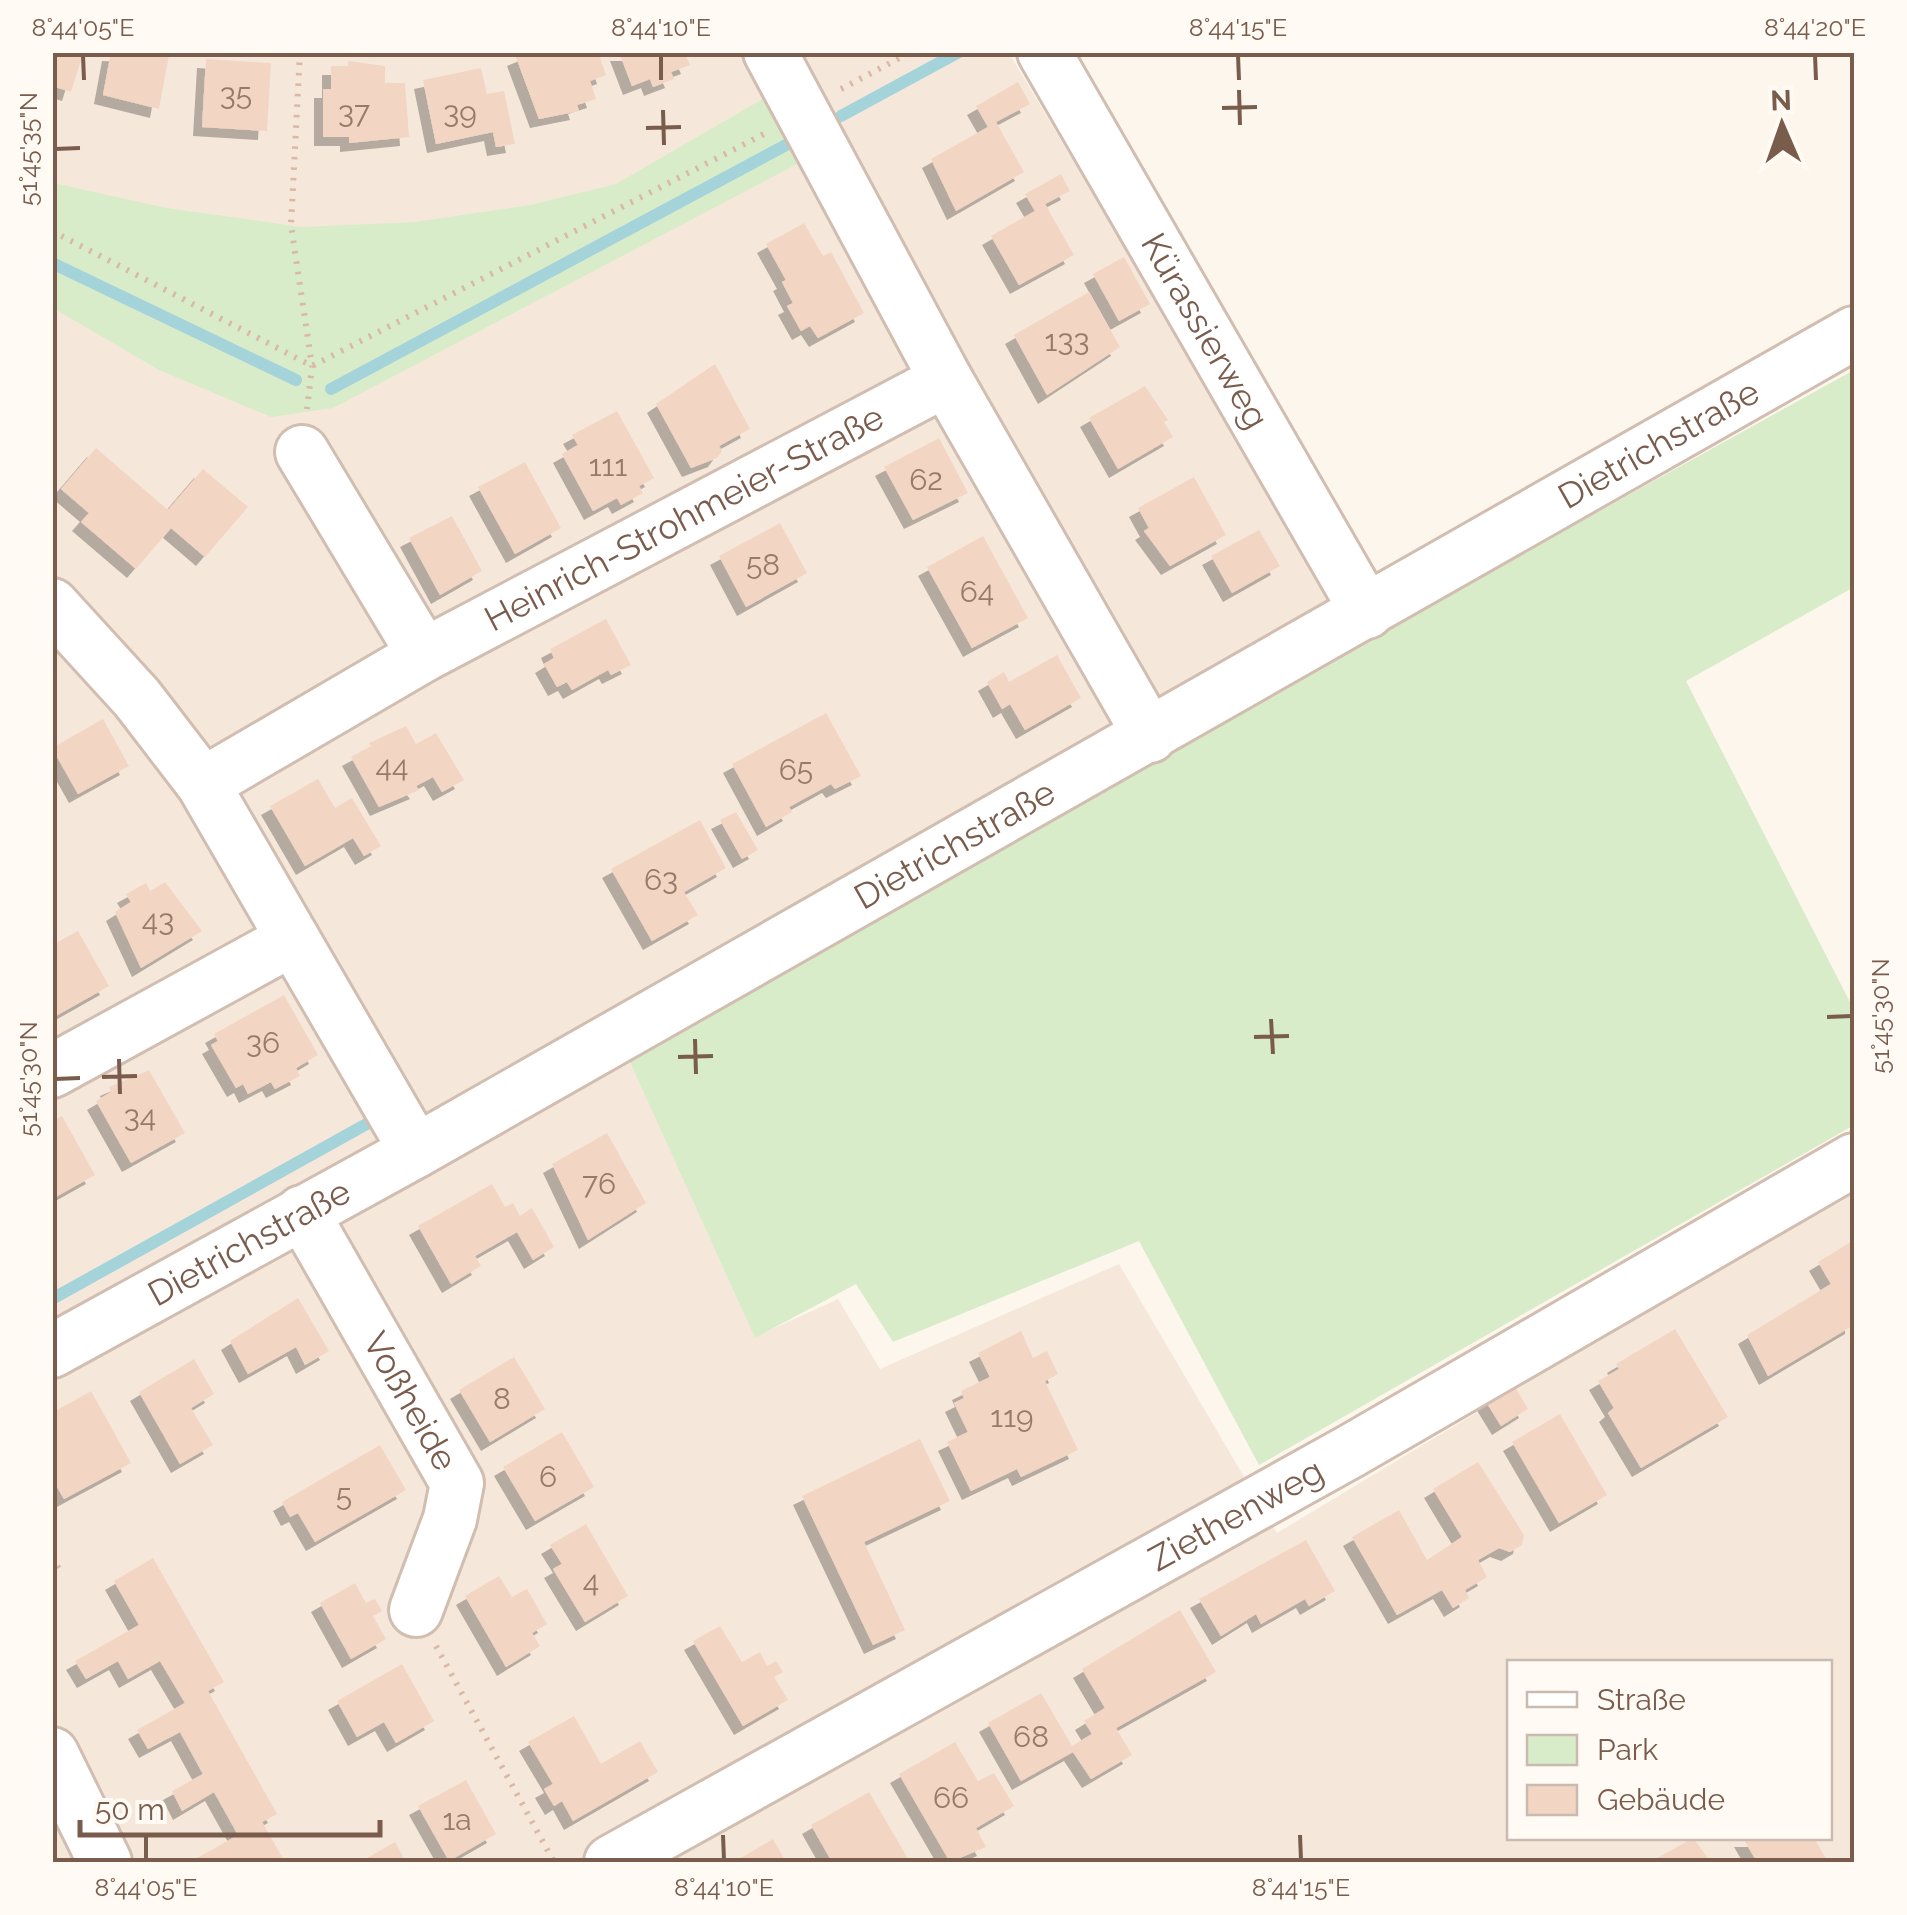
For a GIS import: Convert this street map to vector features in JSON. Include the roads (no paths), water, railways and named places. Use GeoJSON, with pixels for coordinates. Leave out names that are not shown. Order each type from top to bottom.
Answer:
{"type":"FeatureCollection","features":[{"type":"Feature","properties":{"kind":"street"},"geometry":{"type":"LineString","coordinates":[[770,52],[946,380],[1150,736]]}},
{"type":"Feature","properties":{"kind":"street","name":"Kürassierweg"},"geometry":{"type":"LineString","coordinates":[[1044,52],[1367,612]]}},
{"type":"Feature","properties":{"kind":"street","name":"Dietrichstraße"},"geometry":{"type":"LineString","coordinates":[[52,1351],[416,1151],[1854,333]]}},
{"type":"Feature","properties":{"kind":"street","name":"Heinrich-Strohmeier-Straße"},"geometry":{"type":"LineString","coordinates":[[203,784],[424,655],[946,380]]}},
{"type":"Feature","properties":{"kind":"street"},"geometry":{"type":"LineString","coordinates":[[302,452],[424,655]]}},
{"type":"Feature","properties":{"kind":"street"},"geometry":{"type":"LineString","coordinates":[[52,606],[137,698],[203,784],[416,1151]]}},
{"type":"Feature","properties":{"kind":"street"},"geometry":{"type":"LineString","coordinates":[[52,1070],[293,939]]}},
{"type":"Feature","properties":{"kind":"street","name":"Ziethenweg"},"geometry":{"type":"LineString","coordinates":[[611,1862],[1351,1451],[1854,1160]]}},
{"type":"Feature","properties":{"kind":"street","name":"Voßheide"},"geometry":{"type":"LineString","coordinates":[[302,1212],[457,1483],[450,1519],[416,1610]]}},
{"type":"Feature","properties":{"kind":"street"},"geometry":{"type":"LineString","coordinates":[[52,1754],[105,1862]]}},
{"type":"Feature","properties":{"kind":"waterway"},"geometry":{"type":"LineString","coordinates":[[841,116],[959,52]]}},
{"type":"Feature","properties":{"kind":"waterway"},"geometry":{"type":"LineString","coordinates":[[331,389],[801,137]]}},
{"type":"Feature","properties":{"kind":"waterway"},"geometry":{"type":"LineString","coordinates":[[52,263],[296,380]]}},
{"type":"Feature","properties":{"kind":"waterway"},"geometry":{"type":"LineString","coordinates":[[52,1299],[372,1121]]}}]}
